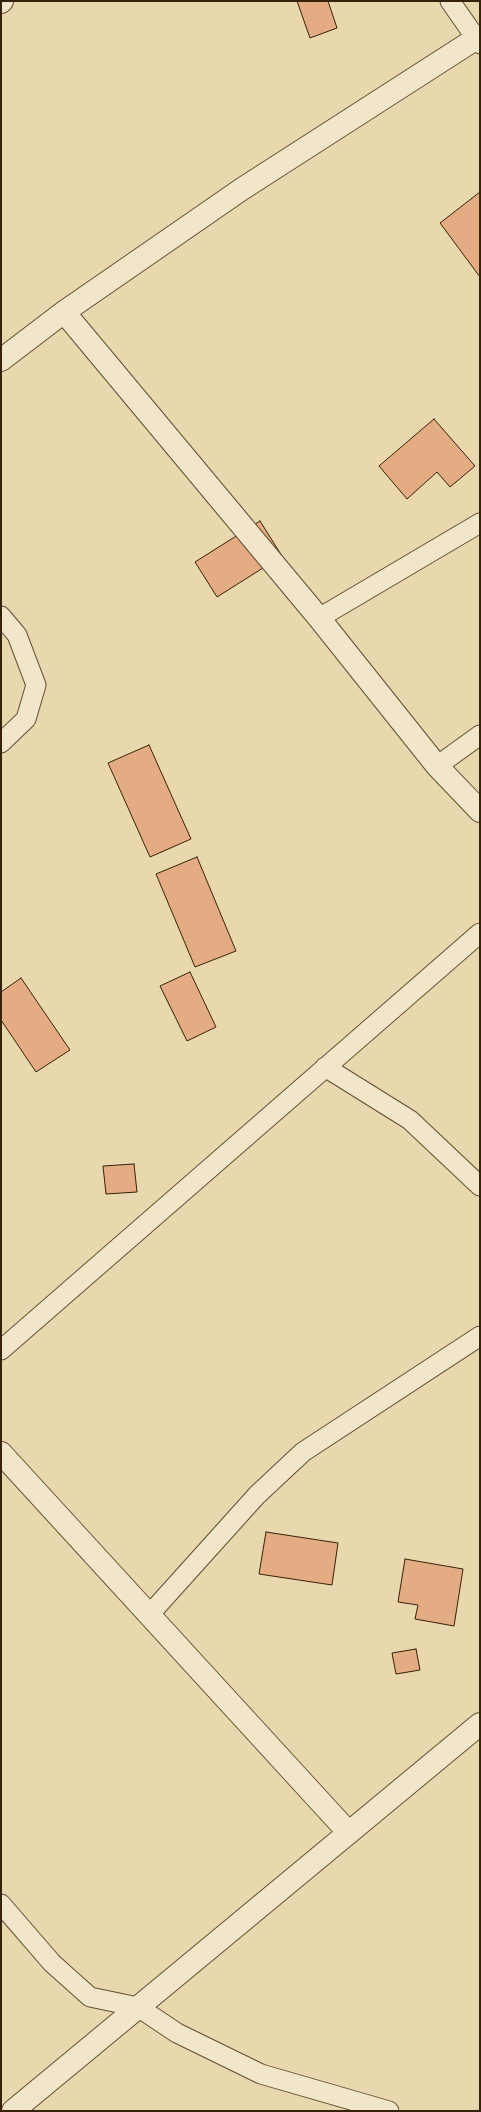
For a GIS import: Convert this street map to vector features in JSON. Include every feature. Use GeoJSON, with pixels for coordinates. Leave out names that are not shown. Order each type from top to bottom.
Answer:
{"type":"FeatureCollection","features":[{"type":"Feature","properties":{"kind":"street"},"geometry":{"type":"LineString","coordinates":[[1,360],[64,312],[242,189],[479,40]]}},
{"type":"Feature","properties":{"kind":"street"},"geometry":{"type":"LineString","coordinates":[[64,312],[319,618],[437,766],[480,811]]}},
{"type":"Feature","properties":{"kind":"street"},"geometry":{"type":"LineString","coordinates":[[1,1453],[349,1833]]}},
{"type":"Feature","properties":{"kind":"street"},"geometry":{"type":"LineString","coordinates":[[13,2111],[480,1724]]}},
{"type":"Feature","properties":{"kind":"lane"},"geometry":{"type":"LineString","coordinates":[[450,1],[479,40]]}},
{"type":"Feature","properties":{"kind":"lane"},"geometry":{"type":"LineString","coordinates":[[319,618],[480,523]]}},
{"type":"Feature","properties":{"kind":"lane"},"geometry":{"type":"LineString","coordinates":[[1,616],[17,635],[36,685],[26,719],[1,742]]}},
{"type":"Feature","properties":{"kind":"lane"},"geometry":{"type":"LineString","coordinates":[[437,766],[480,735]]}},
{"type":"Feature","properties":{"kind":"lane"},"geometry":{"type":"LineString","coordinates":[[1,1350],[480,932]]}},
{"type":"Feature","properties":{"kind":"lane"},"geometry":{"type":"LineString","coordinates":[[325,1067],[410,1120],[480,1186]]}},
{"type":"Feature","properties":{"kind":"lane"},"geometry":{"type":"LineString","coordinates":[[149,1615],[257,1495],[303,1452],[480,1336]]}},
{"type":"Feature","properties":{"kind":"lane"},"geometry":{"type":"LineString","coordinates":[[1,1904],[52,1964],[90,1997],[138,2007],[176,2033],[262,2074],[389,2111]]}},
{"type":"Feature","properties":{"kind":"building"},"geometry":{"type":"Polygon","coordinates":[[[297,1],[328,1],[337,28],[310,38],[297,1]]]}},
{"type":"Feature","properties":{"kind":"building"},"geometry":{"type":"Polygon","coordinates":[[[480,192],[480,277],[440,223],[480,192]]]}},
{"type":"Feature","properties":{"kind":"building"},"geometry":{"type":"Polygon","coordinates":[[[434,419],[475,466],[450,487],[437,472],[407,499],[379,466],[434,419]]]}},
{"type":"Feature","properties":{"kind":"building"},"geometry":{"type":"Polygon","coordinates":[[[260,521],[282,556],[217,597],[195,562],[260,521]]]}},
{"type":"Feature","properties":{"kind":"building"},"geometry":{"type":"Polygon","coordinates":[[[149,745],[191,839],[150,857],[108,763],[149,745]]]}},
{"type":"Feature","properties":{"kind":"building"},"geometry":{"type":"Polygon","coordinates":[[[197,857],[236,951],[195,967],[156,874],[197,857]]]}},
{"type":"Feature","properties":{"kind":"building"},"geometry":{"type":"Polygon","coordinates":[[[190,972],[216,1027],[187,1041],[160,986],[190,972]]]}},
{"type":"Feature","properties":{"kind":"building"},"geometry":{"type":"Polygon","coordinates":[[[21,978],[70,1050],[36,1072],[1,1020],[1,992],[21,978]]]}},
{"type":"Feature","properties":{"kind":"building"},"geometry":{"type":"Polygon","coordinates":[[[134,1164],[137,1192],[106,1194],[103,1166],[134,1164]]]}},
{"type":"Feature","properties":{"kind":"building"},"geometry":{"type":"Polygon","coordinates":[[[266,1532],[338,1543],[332,1585],[259,1574],[266,1532]]]}},
{"type":"Feature","properties":{"kind":"building"},"geometry":{"type":"Polygon","coordinates":[[[405,1559],[463,1569],[454,1626],[415,1619],[418,1605],[398,1602],[405,1559]]]}},
{"type":"Feature","properties":{"kind":"building"},"geometry":{"type":"Polygon","coordinates":[[[416,1649],[420,1670],[396,1674],[392,1653],[416,1649]]]}}]}
